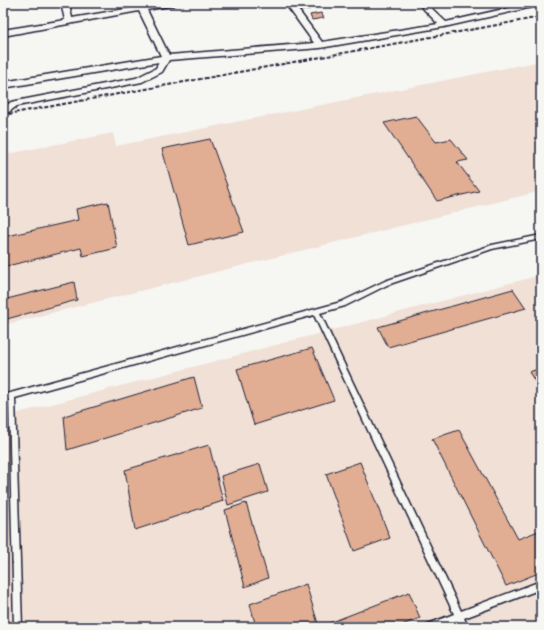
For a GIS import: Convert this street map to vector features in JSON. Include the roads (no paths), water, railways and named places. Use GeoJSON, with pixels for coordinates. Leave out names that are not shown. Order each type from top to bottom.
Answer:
{"type":"FeatureCollection","features":[{"type":"Feature","properties":{"kind":"street"},"geometry":{"type":"LineString","coordinates":[[65,3],[70,21]]}},
{"type":"Feature","properties":{"kind":"street"},"geometry":{"type":"LineString","coordinates":[[3,33],[141,6],[174,3]]}},
{"type":"Feature","properties":{"kind":"street"},"geometry":{"type":"LineString","coordinates":[[291,3],[320,44]]}},
{"type":"Feature","properties":{"kind":"street"},"geometry":{"type":"LineString","coordinates":[[422,3],[444,25]]}},
{"type":"Feature","properties":{"kind":"street"},"geometry":{"type":"LineString","coordinates":[[3,85],[166,58],[320,44],[444,25],[539,3]]}},
{"type":"Feature","properties":{"kind":"street"},"geometry":{"type":"LineString","coordinates":[[141,6],[166,58]]}},
{"type":"Feature","properties":{"kind":"street"},"geometry":{"type":"LineString","coordinates":[[3,112],[14,104],[139,80],[159,70],[166,58]]}},
{"type":"Feature","properties":{"kind":"lane"},"geometry":{"type":"LineString","coordinates":[[3,398],[343,304],[384,283],[492,247],[541,237]]}},
{"type":"Feature","properties":{"kind":"lane"},"geometry":{"type":"LineString","coordinates":[[316,312],[464,627]]}},
{"type":"Feature","properties":{"kind":"lane"},"geometry":{"type":"LineString","coordinates":[[12,396],[18,627]]}},
{"type":"Feature","properties":{"kind":"lane"},"geometry":{"type":"LineString","coordinates":[[431,627],[541,585]]}},
{"type":"Feature","properties":{"kind":"railway"},"geometry":{"type":"LineString","coordinates":[[3,115],[541,17]]}}]}
